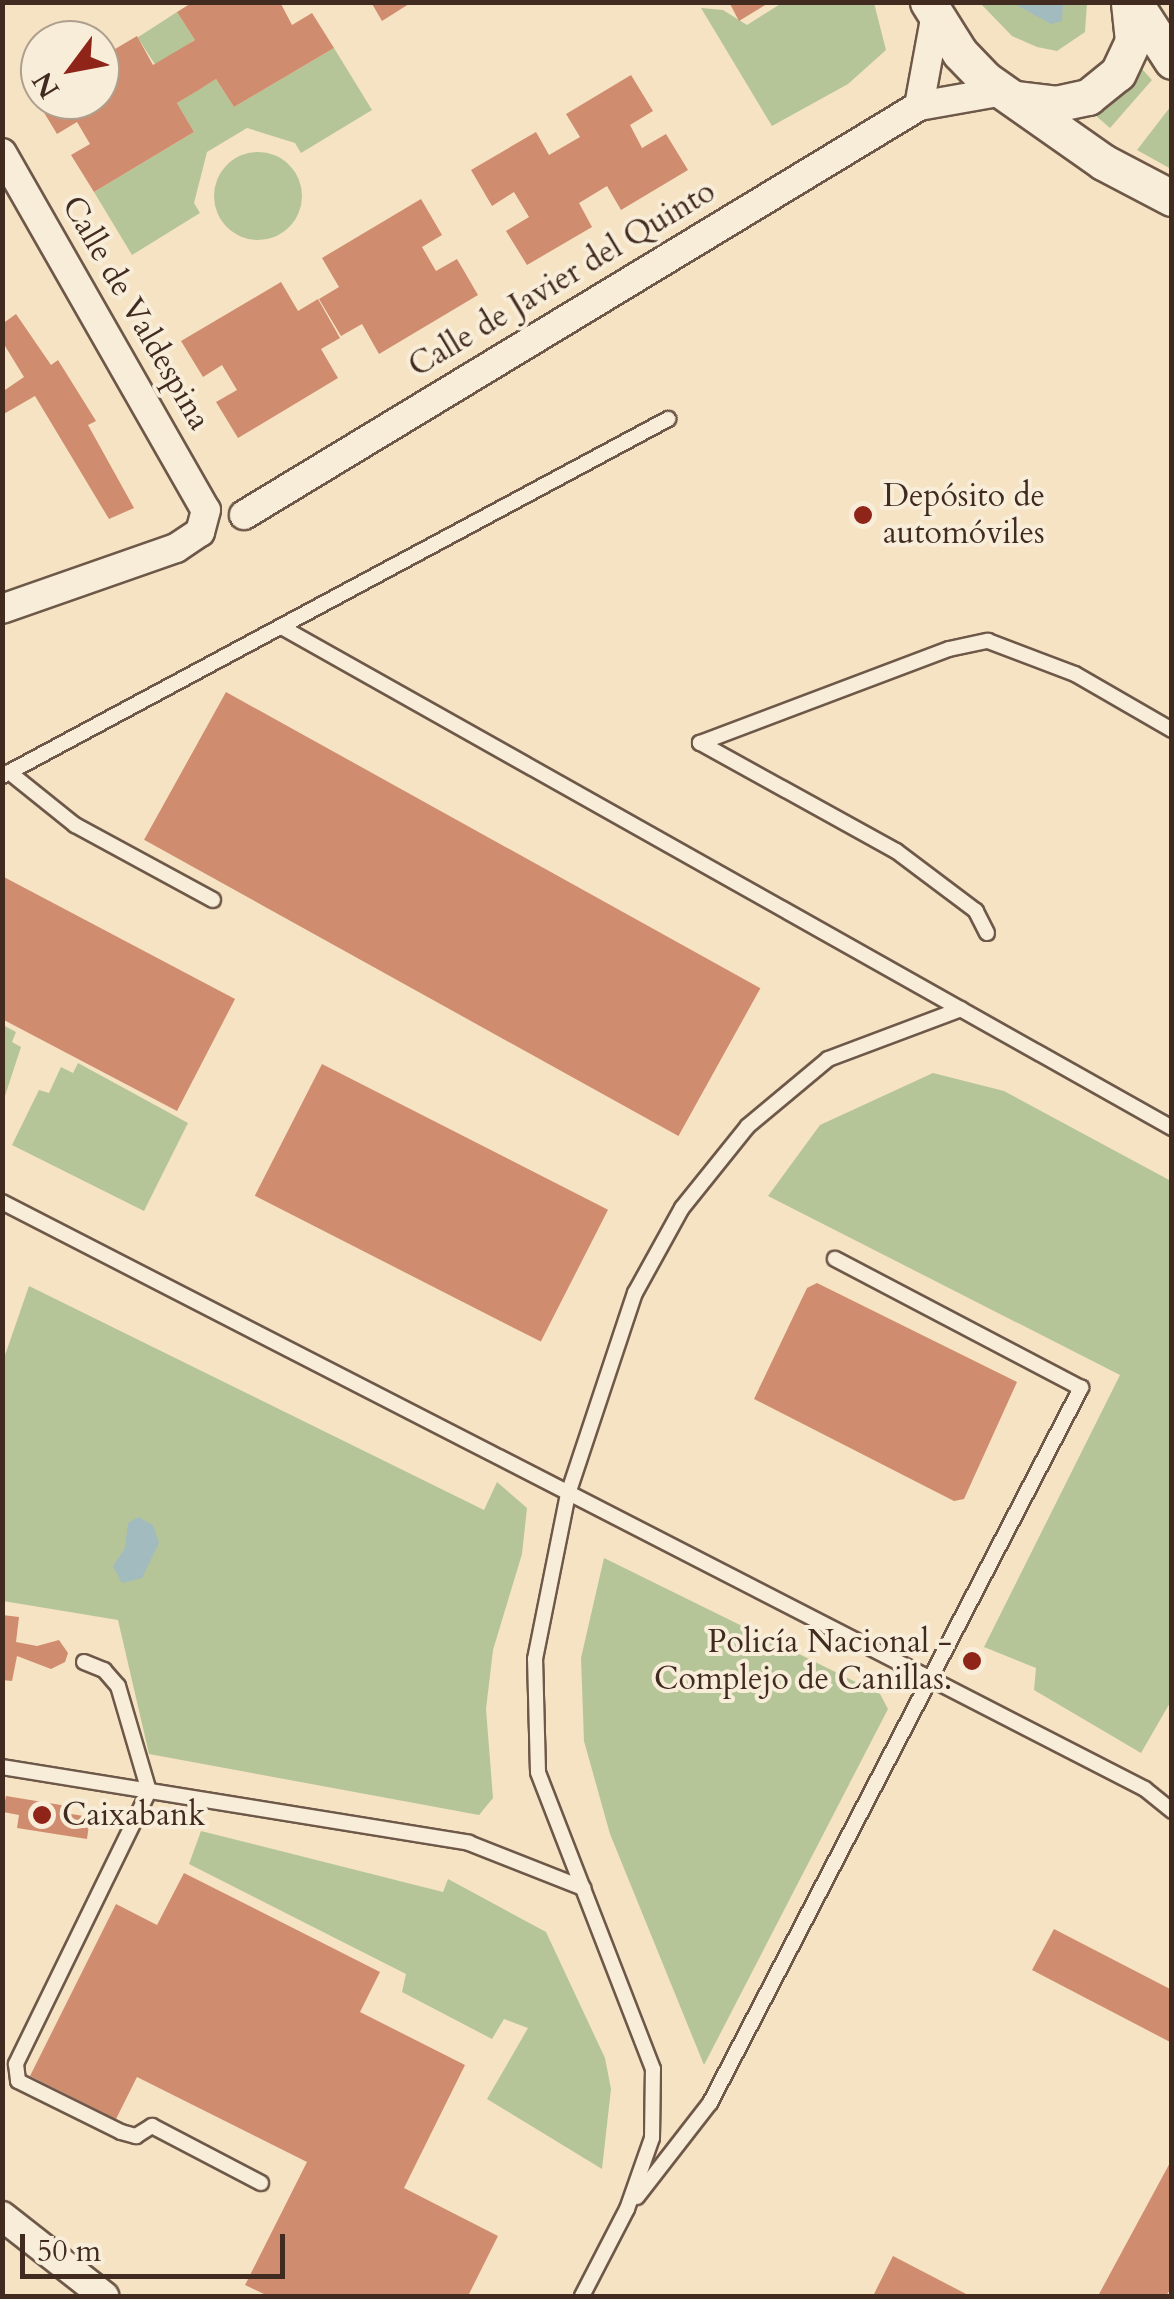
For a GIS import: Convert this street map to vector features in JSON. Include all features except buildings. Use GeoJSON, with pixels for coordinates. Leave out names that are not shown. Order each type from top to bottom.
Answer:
{"type":"FeatureCollection","features":[{"type":"Feature","properties":{"kind":"street"},"geometry":{"type":"LineString","coordinates":[[1132,2],[1172,62]]}},
{"type":"Feature","properties":{"kind":"street"},"geometry":{"type":"LineString","coordinates":[[1010,95],[1054,104],[1088,97],[1118,74],[1132,41],[1132,2]]}},
{"type":"Feature","properties":{"kind":"street"},"geometry":{"type":"LineString","coordinates":[[931,11],[960,53],[1010,95],[1104,162],[1172,198]]}},
{"type":"Feature","properties":{"kind":"street"},"geometry":{"type":"LineString","coordinates":[[918,106],[931,11]]}},
{"type":"Feature","properties":{"kind":"street","name":"Calle de Javier del Quinto"},"geometry":{"type":"LineString","coordinates":[[244,515],[918,106],[1010,95]]}},
{"type":"Feature","properties":{"kind":"street","name":"Calle de Valdespina"},"geometry":{"type":"LineString","coordinates":[[2,153],[206,510],[200,532],[176,548],[2,609]]}},
{"type":"Feature","properties":{"kind":"street"},"geometry":{"type":"LineString","coordinates":[[2,2216],[104,2296]]}},
{"type":"Feature","properties":{"kind":"lane"},"geometry":{"type":"LineString","coordinates":[[213,900],[75,825],[6,774],[285,630],[668,418]]}},
{"type":"Feature","properties":{"kind":"lane"},"geometry":{"type":"LineString","coordinates":[[285,630],[1172,1128]]}},
{"type":"Feature","properties":{"kind":"lane"},"geometry":{"type":"LineString","coordinates":[[987,933],[976,911],[896,851],[700,743],[949,649],[988,641],[1075,674],[1172,730]]}},
{"type":"Feature","properties":{"kind":"lane"},"geometry":{"type":"LineString","coordinates":[[582,2296],[627,2210],[652,2138],[653,2069],[538,1772],[535,1659],[568,1494],[635,1294],[682,1208],[737,1140],[828,1058],[960,1009]]}},
{"type":"Feature","properties":{"kind":"lane"},"geometry":{"type":"LineString","coordinates":[[2,1202],[1146,1789],[1172,1811]]}},
{"type":"Feature","properties":{"kind":"lane"},"geometry":{"type":"LineString","coordinates":[[627,2210],[710,2103],[1082,1388],[835,1259]]}},
{"type":"Feature","properties":{"kind":"lane"},"geometry":{"type":"LineString","coordinates":[[84,1662],[104,1670],[118,1686],[149,1791],[16,2064],[18,2081],[121,2132],[136,2136],[152,2126],[260,2183]]}},
{"type":"Feature","properties":{"kind":"lane"},"geometry":{"type":"LineString","coordinates":[[2,1767],[469,1843],[583,1888]]}},
{"type":"Feature","properties":{"kind":"green space"},"geometry":{"type":"Polygon","coordinates":[[[782,3],[874,3],[886,50],[848,84],[772,126],[701,8],[723,10],[747,25],[782,3]]]}},
{"type":"Feature","properties":{"kind":"green space"},"geometry":{"type":"Polygon","coordinates":[[[980,3],[1087,3],[1085,32],[1057,51],[1037,47],[1012,36],[980,3]]]}},
{"type":"Feature","properties":{"kind":"green space"},"geometry":{"type":"Polygon","coordinates":[[[177,12],[195,40],[156,65],[138,38],[177,12]]]}},
{"type":"Feature","properties":{"kind":"green space"},"geometry":{"type":"Polygon","coordinates":[[[334,48],[372,110],[301,153],[295,143],[247,128],[207,152],[194,203],[200,213],[132,255],[94,192],[194,132],[177,103],[216,79],[234,107],[334,48]]]}},
{"type":"Feature","properties":{"kind":"green space"},"geometry":{"type":"Polygon","coordinates":[[[1142,69],[1152,80],[1110,128],[1095,115],[1142,69]]]}},
{"type":"Feature","properties":{"kind":"green space"},"geometry":{"type":"Polygon","coordinates":[[[1171,106],[1172,169],[1137,150],[1171,106]]]}},
{"type":"Feature","properties":{"kind":"green space"},"geometry":{"type":"Polygon","coordinates":[[[258,152],[289,165],[302,196],[289,227],[258,240],[227,227],[214,196],[227,165],[258,152]]]}},
{"type":"Feature","properties":{"kind":"green space"},"geometry":{"type":"Polygon","coordinates":[[[3,1025],[16,1032],[12,1042],[21,1047],[3,1102],[3,1025]]]}},
{"type":"Feature","properties":{"kind":"green space"},"geometry":{"type":"Polygon","coordinates":[[[78,1063],[188,1123],[144,1211],[12,1145],[39,1090],[49,1093],[61,1067],[73,1073],[78,1063]]]}},
{"type":"Feature","properties":{"kind":"green space"},"geometry":{"type":"Polygon","coordinates":[[[933,1073],[1004,1091],[1171,1181],[1171,1701],[1141,1753],[1034,1690],[1036,1668],[984,1647],[1120,1375],[768,1196],[820,1125],[933,1073]]]}},
{"type":"Feature","properties":{"kind":"green space"},"geometry":{"type":"Polygon","coordinates":[[[29,1286],[484,1510],[497,1482],[527,1508],[522,1554],[493,1650],[486,1709],[493,1798],[479,1815],[149,1754],[118,1620],[3,1601],[3,1361],[29,1286]]]}},
{"type":"Feature","properties":{"kind":"green space"},"geometry":{"type":"Polygon","coordinates":[[[604,1558],[880,1694],[888,1709],[704,2065],[610,1834],[584,1741],[581,1658],[604,1558]]]}},
{"type":"Feature","properties":{"kind":"green space"},"geometry":{"type":"Polygon","coordinates":[[[201,1831],[443,1892],[448,1879],[546,1932],[605,2058],[611,2089],[602,2169],[487,2099],[528,2028],[504,2019],[492,2039],[402,1992],[406,1974],[189,1864],[201,1831]]]}},
{"type":"Feature","properties":{"kind":"water"},"geometry":{"type":"Polygon","coordinates":[[[1013,3],[1063,3],[1062,21],[1051,24],[1013,3]]]}},
{"type":"Feature","properties":{"kind":"water"},"geometry":{"type":"Polygon","coordinates":[[[138,1517],[153,1525],[159,1543],[142,1578],[122,1583],[113,1566],[125,1548],[128,1523],[138,1517]]]}},
{"type":"Feature","properties":{"kind":"place","name":"Depósito de automóviles"},"geometry":{"type":"Point","coordinates":[863,515]}},
{"type":"Feature","properties":{"kind":"place","name":"Policía Nacional - Complejo de Canillas."},"geometry":{"type":"Point","coordinates":[972,1661]}},
{"type":"Feature","properties":{"kind":"place","name":"Caixabank"},"geometry":{"type":"Point","coordinates":[42,1815]}}]}
